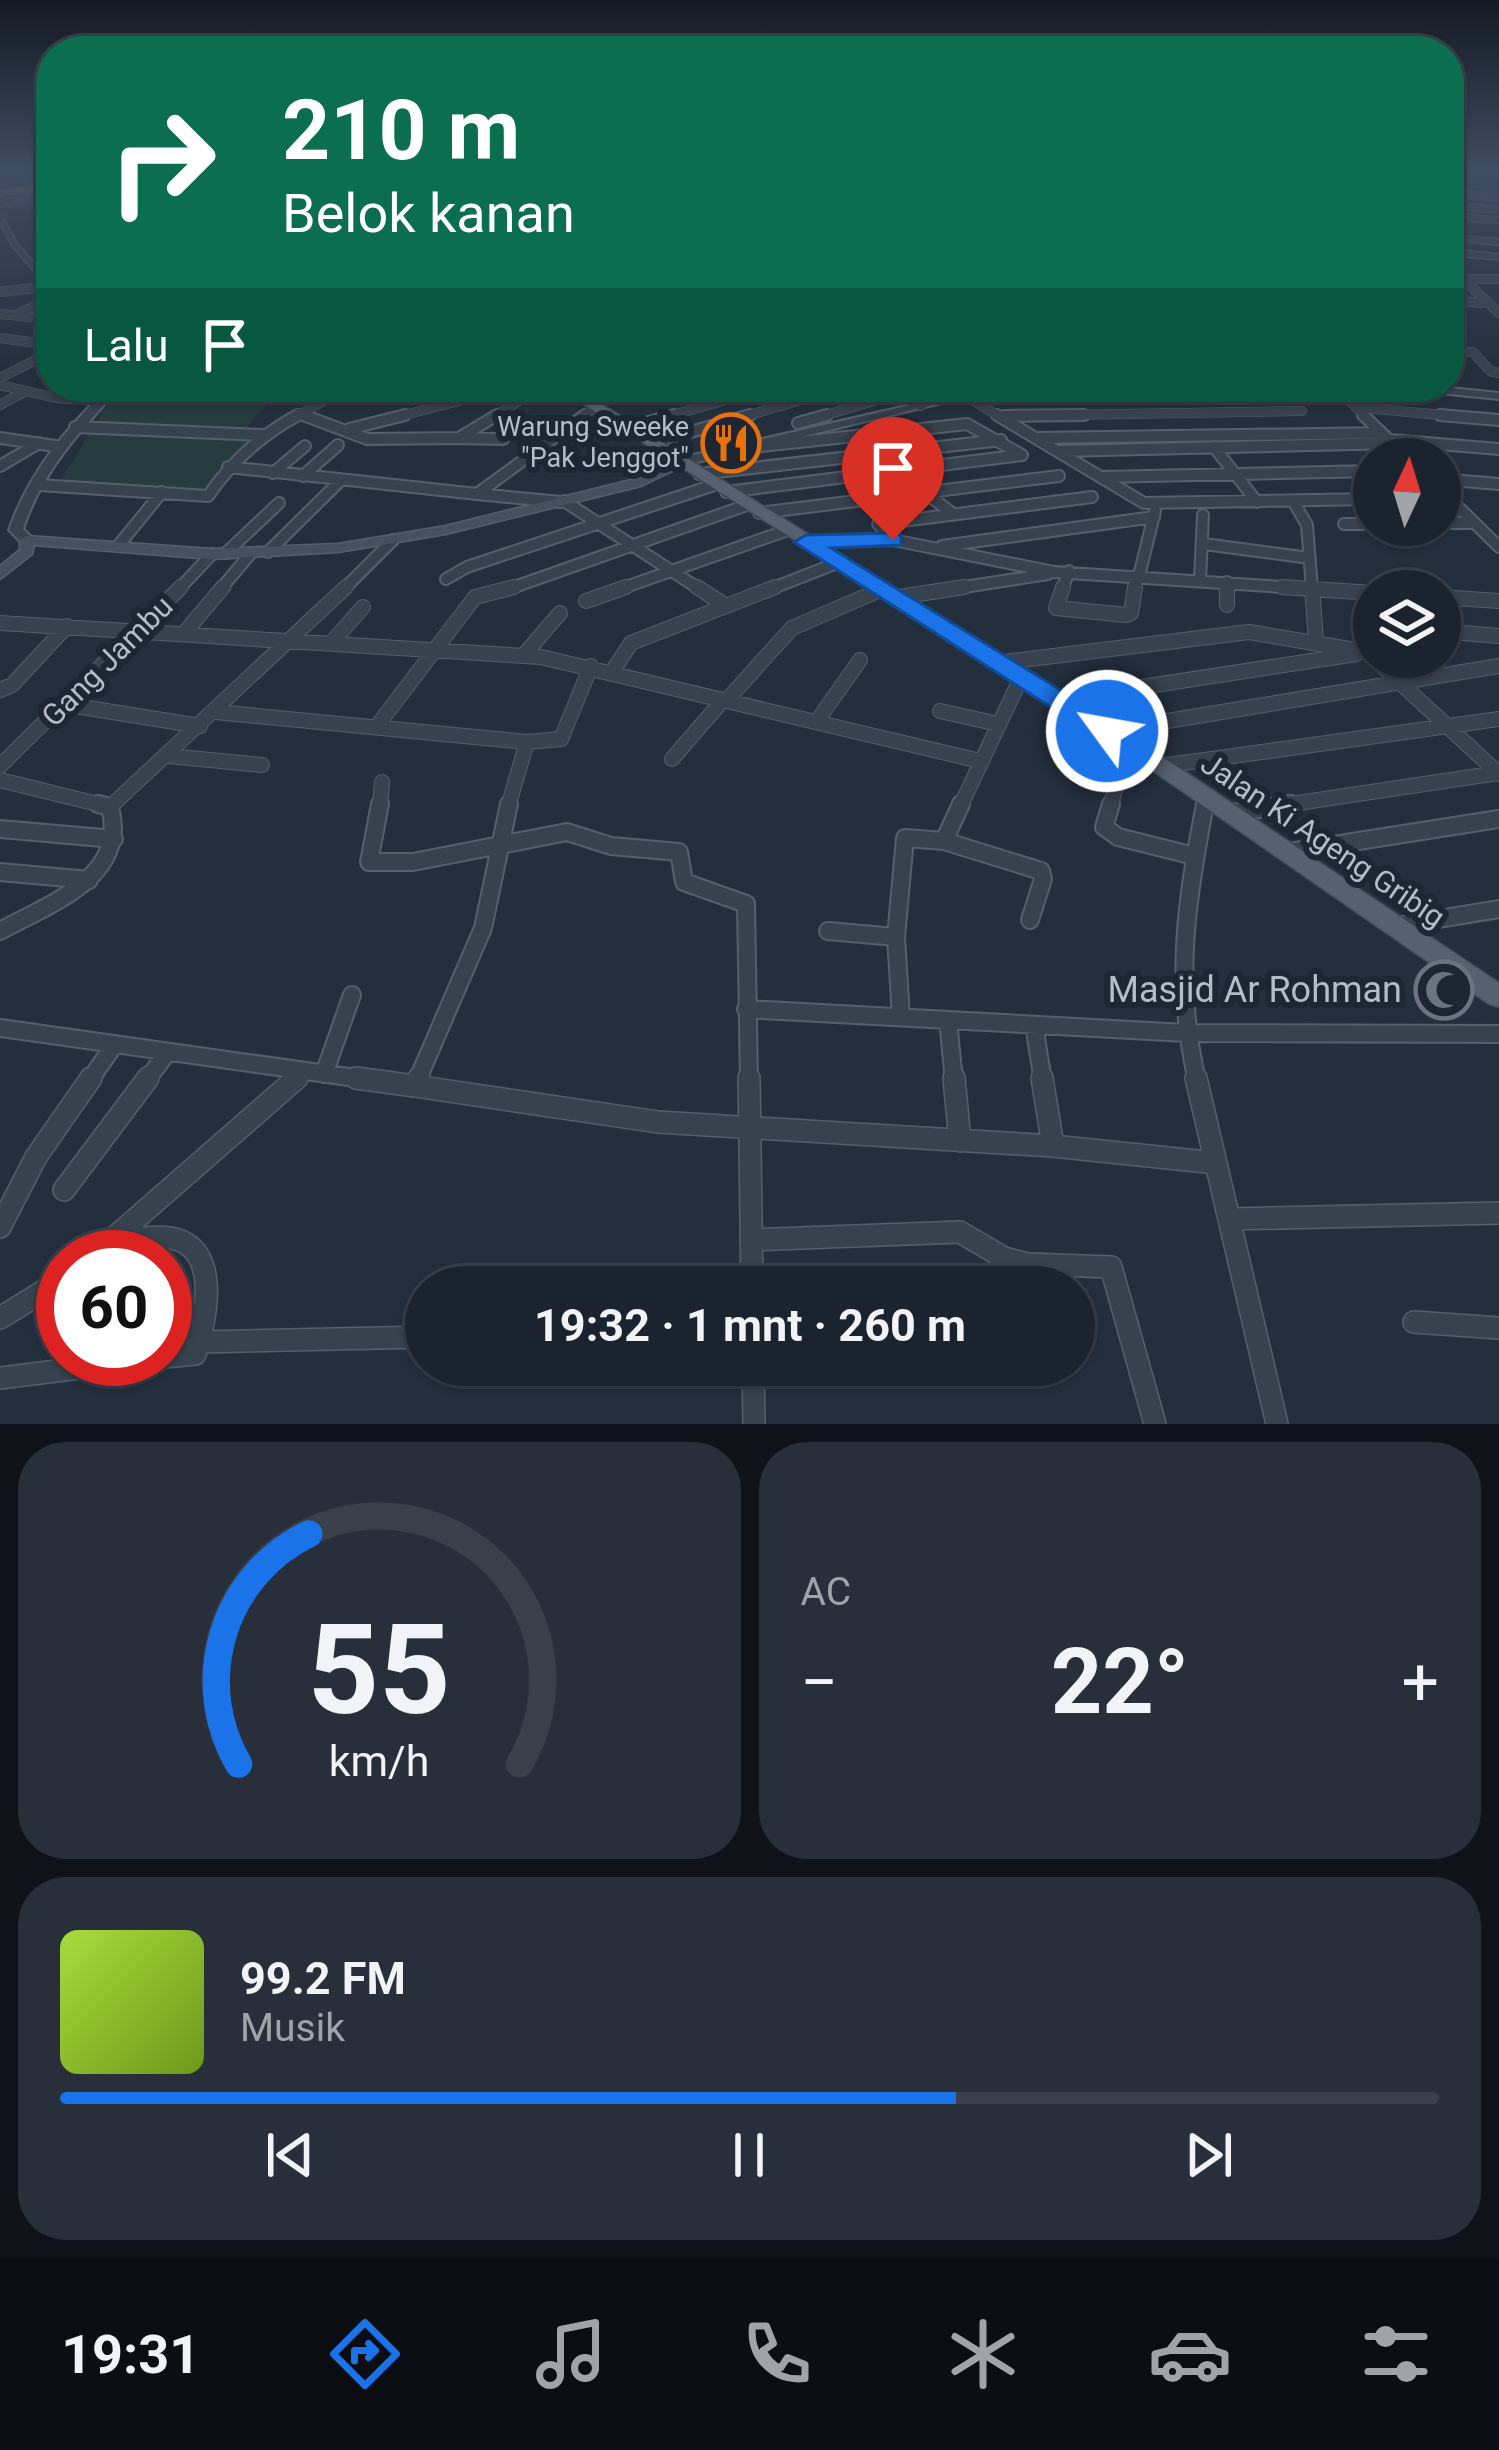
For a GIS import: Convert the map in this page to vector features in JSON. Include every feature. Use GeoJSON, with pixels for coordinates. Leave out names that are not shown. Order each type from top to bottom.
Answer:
{"type":"FeatureCollection","features":[{"type":"Feature","properties":{"kind":"main road","name":"Jalan Ki Ageng Gribig"},"geometry":{"type":"LineString","coordinates":[[601,402],[627,428],[1130,745],[1499,997]]}},
{"type":"Feature","properties":{"kind":"main road"},"geometry":{"type":"LineString","coordinates":[[0,574],[27,550],[21,535],[219,554],[260,553],[393,540],[636,483],[705,478]]}},
{"type":"Feature","properties":{"kind":"street"},"geometry":{"type":"LineString","coordinates":[[11,237],[36,272]]}},
{"type":"Feature","properties":{"kind":"street"},"geometry":{"type":"LineString","coordinates":[[1464,241],[1499,242]]}},
{"type":"Feature","properties":{"kind":"street"},"geometry":{"type":"LineString","coordinates":[[1464,254],[1499,256]]}},
{"type":"Feature","properties":{"kind":"street"},"geometry":{"type":"LineString","coordinates":[[1464,279],[1495,307]]}},
{"type":"Feature","properties":{"kind":"street"},"geometry":{"type":"LineString","coordinates":[[1468,283],[1499,279]]}},
{"type":"Feature","properties":{"kind":"street"},"geometry":{"type":"LineString","coordinates":[[1464,282],[1499,292]]}},
{"type":"Feature","properties":{"kind":"street"},"geometry":{"type":"LineString","coordinates":[[0,292],[36,290]]}},
{"type":"Feature","properties":{"kind":"street"},"geometry":{"type":"LineString","coordinates":[[15,316],[36,301]]}},
{"type":"Feature","properties":{"kind":"street"},"geometry":{"type":"LineString","coordinates":[[1464,304],[1495,307]]}},
{"type":"Feature","properties":{"kind":"street"},"geometry":{"type":"LineString","coordinates":[[0,314],[36,318]]}},
{"type":"Feature","properties":{"kind":"street"},"geometry":{"type":"LineString","coordinates":[[0,338],[36,345]]}},
{"type":"Feature","properties":{"kind":"street"},"geometry":{"type":"LineString","coordinates":[[1464,352],[1474,352],[1490,371],[1499,373]]}},
{"type":"Feature","properties":{"kind":"street"},"geometry":{"type":"LineString","coordinates":[[0,383],[36,358]]}},
{"type":"Feature","properties":{"kind":"street"},"geometry":{"type":"LineString","coordinates":[[0,383],[36,394]]}},
{"type":"Feature","properties":{"kind":"street"},"geometry":{"type":"LineString","coordinates":[[0,405],[26,392]]}},
{"type":"Feature","properties":{"kind":"street"},"geometry":{"type":"LineString","coordinates":[[1464,393],[1499,396]]}},
{"type":"Feature","properties":{"kind":"street"},"geometry":{"type":"LineString","coordinates":[[0,528],[21,535],[39,484],[75,427],[99,402]]}},
{"type":"Feature","properties":{"kind":"street"},"geometry":{"type":"LineString","coordinates":[[39,484],[208,496],[228,467],[264,435],[320,402]]}},
{"type":"Feature","properties":{"kind":"street"},"geometry":{"type":"LineString","coordinates":[[350,429],[455,402]]}},
{"type":"Feature","properties":{"kind":"street"},"geometry":{"type":"LineString","coordinates":[[459,438],[517,402]]}},
{"type":"Feature","properties":{"kind":"street"},"geometry":{"type":"LineString","coordinates":[[477,494],[590,402]]}},
{"type":"Feature","properties":{"kind":"street"},"geometry":{"type":"LineString","coordinates":[[627,428],[718,402]]}},
{"type":"Feature","properties":{"kind":"street"},"geometry":{"type":"LineString","coordinates":[[652,443],[793,402]]}},
{"type":"Feature","properties":{"kind":"street"},"geometry":{"type":"LineString","coordinates":[[812,431],[798,423],[858,402]]}},
{"type":"Feature","properties":{"kind":"street"},"geometry":{"type":"LineString","coordinates":[[913,402],[921,406]]}},
{"type":"Feature","properties":{"kind":"street"},"geometry":{"type":"LineString","coordinates":[[705,478],[738,448],[938,402]]}},
{"type":"Feature","properties":{"kind":"street"},"geometry":{"type":"LineString","coordinates":[[978,402],[1155,510]]}},
{"type":"Feature","properties":{"kind":"street"},"geometry":{"type":"LineString","coordinates":[[1178,402],[1205,435]]}},
{"type":"Feature","properties":{"kind":"street"},"geometry":{"type":"LineString","coordinates":[[1294,402],[1324,434]]}},
{"type":"Feature","properties":{"kind":"street"},"geometry":{"type":"LineString","coordinates":[[1350,402],[1387,438]]}},
{"type":"Feature","properties":{"kind":"street"},"geometry":{"type":"LineString","coordinates":[[1355,407],[1499,420]]}},
{"type":"Feature","properties":{"kind":"street"},"geometry":{"type":"LineString","coordinates":[[999,416],[1302,411]]}},
{"type":"Feature","properties":{"kind":"street"},"geometry":{"type":"LineString","coordinates":[[299,413],[367,439],[503,439]]}},
{"type":"Feature","properties":{"kind":"street"},"geometry":{"type":"LineString","coordinates":[[705,478],[898,472],[1022,458],[972,424],[738,448]]}},
{"type":"Feature","properties":{"kind":"street"},"geometry":{"type":"LineString","coordinates":[[75,427],[264,435]]}},
{"type":"Feature","properties":{"kind":"street"},"geometry":{"type":"LineString","coordinates":[[1037,438],[1324,434],[1375,438]]}},
{"type":"Feature","properties":{"kind":"street"},"geometry":{"type":"LineString","coordinates":[[861,437],[952,513]]}},
{"type":"Feature","properties":{"kind":"street"},"geometry":{"type":"LineString","coordinates":[[0,438],[62,447]]}},
{"type":"Feature","properties":{"kind":"street"},"geometry":{"type":"LineString","coordinates":[[446,579],[467,567],[599,524],[705,478],[1001,440]]}},
{"type":"Feature","properties":{"kind":"street"},"geometry":{"type":"LineString","coordinates":[[1059,451],[1353,441]]}},
{"type":"Feature","properties":{"kind":"street"},"geometry":{"type":"LineString","coordinates":[[0,466],[39,443]]}},
{"type":"Feature","properties":{"kind":"street"},"geometry":{"type":"LineString","coordinates":[[273,473],[304,446]]}},
{"type":"Feature","properties":{"kind":"street"},"geometry":{"type":"LineString","coordinates":[[303,476],[338,446]]}},
{"type":"Feature","properties":{"kind":"street"},"geometry":{"type":"LineString","coordinates":[[1461,446],[1499,449]]}},
{"type":"Feature","properties":{"kind":"street"},"geometry":{"type":"LineString","coordinates":[[1214,447],[1257,502]]}},
{"type":"Feature","properties":{"kind":"street"},"geometry":{"type":"LineString","coordinates":[[228,467],[563,501],[726,606]]}},
{"type":"Feature","properties":{"kind":"street"},"geometry":{"type":"LineString","coordinates":[[1102,477],[1353,471]]}},
{"type":"Feature","properties":{"kind":"street"},"geometry":{"type":"LineString","coordinates":[[377,726],[475,596],[753,509],[1059,476]]}},
{"type":"Feature","properties":{"kind":"street"},"geometry":{"type":"LineString","coordinates":[[1461,480],[1499,484]]}},
{"type":"Feature","properties":{"kind":"street"},"geometry":{"type":"LineString","coordinates":[[186,631],[260,553],[340,481]]}},
{"type":"Feature","properties":{"kind":"street"},"geometry":{"type":"LineString","coordinates":[[118,546],[162,492]]}},
{"type":"Feature","properties":{"kind":"street"},"geometry":{"type":"LineString","coordinates":[[893,540],[878,524],[1092,497]]}},
{"type":"Feature","properties":{"kind":"street"},"geometry":{"type":"LineString","coordinates":[[931,547],[1155,510],[1353,500]]}},
{"type":"Feature","properties":{"kind":"street"},"geometry":{"type":"LineString","coordinates":[[1292,501],[1307,525],[1316,640]]}},
{"type":"Feature","properties":{"kind":"street","name":"Gang Jambu"},"geometry":{"type":"LineString","coordinates":[[0,766],[219,554],[279,503]]}},
{"type":"Feature","properties":{"kind":"street"},"geometry":{"type":"LineString","coordinates":[[1061,572],[1056,608],[1131,613],[1155,510]]}},
{"type":"Feature","properties":{"kind":"street"},"geometry":{"type":"LineString","coordinates":[[1461,511],[1499,547]]}},
{"type":"Feature","properties":{"kind":"street"},"geometry":{"type":"LineString","coordinates":[[1200,580],[1203,515]]}},
{"type":"Feature","properties":{"kind":"street"},"geometry":{"type":"LineString","coordinates":[[1344,524],[1353,524]]}},
{"type":"Feature","properties":{"kind":"street"},"geometry":{"type":"LineString","coordinates":[[1461,524],[1499,529]]}},
{"type":"Feature","properties":{"kind":"street"},"geometry":{"type":"LineString","coordinates":[[586,601],[797,536],[893,540],[1061,572],[1353,591]]}},
{"type":"Feature","properties":{"kind":"street"},"geometry":{"type":"LineString","coordinates":[[110,807],[294,639],[393,540]]}},
{"type":"Feature","properties":{"kind":"street"},"geometry":{"type":"LineString","coordinates":[[1204,544],[1310,558]]}},
{"type":"Feature","properties":{"kind":"street"},"geometry":{"type":"LineString","coordinates":[[612,672],[632,643],[837,562]]}},
{"type":"Feature","properties":{"kind":"street"},"geometry":{"type":"LineString","coordinates":[[673,759],[792,628],[887,594],[1061,572]]}},
{"type":"Feature","properties":{"kind":"street"},"geometry":{"type":"LineString","coordinates":[[1227,582],[1228,605]]}},
{"type":"Feature","properties":{"kind":"street"},"geometry":{"type":"LineString","coordinates":[[1461,598],[1499,601]]}},
{"type":"Feature","properties":{"kind":"street"},"geometry":{"type":"LineString","coordinates":[[333,641],[363,607]]}},
{"type":"Feature","properties":{"kind":"street"},"geometry":{"type":"LineString","coordinates":[[523,656],[560,613]]}},
{"type":"Feature","properties":{"kind":"street"},"geometry":{"type":"LineString","coordinates":[[0,622],[523,656],[591,666],[980,761]]}},
{"type":"Feature","properties":{"kind":"street"},"geometry":{"type":"LineString","coordinates":[[0,690],[12,685],[67,626]]}},
{"type":"Feature","properties":{"kind":"street"},"geometry":{"type":"LineString","coordinates":[[997,663],[1249,632],[1353,649]]}},
{"type":"Feature","properties":{"kind":"street"},"geometry":{"type":"LineString","coordinates":[[1461,633],[1499,636]]}},
{"type":"Feature","properties":{"kind":"street"},"geometry":{"type":"LineString","coordinates":[[1058,700],[1353,654]]}},
{"type":"Feature","properties":{"kind":"street"},"geometry":{"type":"LineString","coordinates":[[817,722],[860,660]]}},
{"type":"Feature","properties":{"kind":"street"},"geometry":{"type":"LineString","coordinates":[[216,712],[527,742],[561,739],[591,666]]}},
{"type":"Feature","properties":{"kind":"street"},"geometry":{"type":"LineString","coordinates":[[1107,731],[1499,666]]}},
{"type":"Feature","properties":{"kind":"street"},"geometry":{"type":"LineString","coordinates":[[944,841],[1021,678]]}},
{"type":"Feature","properties":{"kind":"street"},"geometry":{"type":"LineString","coordinates":[[1396,678],[1498,773]]}},
{"type":"Feature","properties":{"kind":"street"},"geometry":{"type":"LineString","coordinates":[[63,704],[200,726]]}},
{"type":"Feature","properties":{"kind":"street"},"geometry":{"type":"LineString","coordinates":[[940,711],[998,724]]}},
{"type":"Feature","properties":{"kind":"street"},"geometry":{"type":"LineString","coordinates":[[1161,766],[1499,719]]}},
{"type":"Feature","properties":{"kind":"street"},"geometry":{"type":"LineString","coordinates":[[416,1086],[483,928],[496,849],[527,742]]}},
{"type":"Feature","properties":{"kind":"street"},"geometry":{"type":"LineString","coordinates":[[1130,745],[1104,827],[1118,837],[1194,856]]}},
{"type":"Feature","properties":{"kind":"street"},"geometry":{"type":"LineString","coordinates":[[169,756],[262,765]]}},
{"type":"Feature","properties":{"kind":"street"},"geometry":{"type":"LineString","coordinates":[[1232,813],[1498,773]]}},
{"type":"Feature","properties":{"kind":"street"},"geometry":{"type":"LineString","coordinates":[[0,780],[110,807],[116,819],[114,839],[89,880],[5,924]]}},
{"type":"Feature","properties":{"kind":"street"},"geometry":{"type":"LineString","coordinates":[[382,782],[369,862],[413,862],[567,832],[611,847],[679,852],[684,882],[746,904],[752,1266]]}},
{"type":"Feature","properties":{"kind":"street"},"geometry":{"type":"LineString","coordinates":[[1207,796],[1184,913],[1186,1033],[1277,1424]]}},
{"type":"Feature","properties":{"kind":"street"},"geometry":{"type":"LineString","coordinates":[[1289,852],[1499,819]]}},
{"type":"Feature","properties":{"kind":"street"},"geometry":{"type":"LineString","coordinates":[[0,829],[114,839]]}},
{"type":"Feature","properties":{"kind":"street"},"geometry":{"type":"LineString","coordinates":[[901,1017],[896,937],[904,838],[944,841],[1041,871],[1043,879],[1030,920]]}},
{"type":"Feature","properties":{"kind":"street"},"geometry":{"type":"LineString","coordinates":[[0,872],[89,880]]}},
{"type":"Feature","properties":{"kind":"street"},"geometry":{"type":"LineString","coordinates":[[1396,926],[1499,909]]}},
{"type":"Feature","properties":{"kind":"street"},"geometry":{"type":"LineString","coordinates":[[828,931],[896,937]]}},
{"type":"Feature","properties":{"kind":"street"},"geometry":{"type":"LineString","coordinates":[[1472,978],[1499,973]]}},
{"type":"Feature","properties":{"kind":"street"},"geometry":{"type":"LineString","coordinates":[[126,1230],[314,1073],[352,995]]}},
{"type":"Feature","properties":{"kind":"street"},"geometry":{"type":"LineString","coordinates":[[746,1009],[1186,1033],[1499,1034]]}},
{"type":"Feature","properties":{"kind":"street"},"geometry":{"type":"LineString","coordinates":[[948,1020],[960,1141]]}},
{"type":"Feature","properties":{"kind":"street"},"geometry":{"type":"LineString","coordinates":[[1034,1025],[1053,1146]]}},
{"type":"Feature","properties":{"kind":"street"},"geometry":{"type":"LineString","coordinates":[[0,1028],[747,1130],[1053,1146],[1216,1163]]}},
{"type":"Feature","properties":{"kind":"street"},"geometry":{"type":"LineString","coordinates":[[0,1227],[36,1156],[115,1044]]}},
{"type":"Feature","properties":{"kind":"street"},"geometry":{"type":"LineString","coordinates":[[64,1190],[167,1053]]}},
{"type":"Feature","properties":{"kind":"street"},"geometry":{"type":"LineString","coordinates":[[1231,1219],[1499,1213]]}},
{"type":"Feature","properties":{"kind":"street"},"geometry":{"type":"LineString","coordinates":[[751,1240],[960,1232],[1004,1258],[1028,1264],[1059,1269],[1111,1267],[1155,1424]]}},
{"type":"Feature","properties":{"kind":"street"},"geometry":{"type":"LineString","coordinates":[[192,1251],[202,1260],[206,1280],[200,1342],[192,1354]]}},
{"type":"Feature","properties":{"kind":"street"},"geometry":{"type":"LineString","coordinates":[[0,1318],[36,1296]]}},
{"type":"Feature","properties":{"kind":"street"},"geometry":{"type":"LineString","coordinates":[[1414,1322],[1499,1328]]}},
{"type":"Feature","properties":{"kind":"street"},"geometry":{"type":"LineString","coordinates":[[200,1342],[405,1337]]}},
{"type":"Feature","properties":{"kind":"street"},"geometry":{"type":"LineString","coordinates":[[0,1378],[36,1374]]}},
{"type":"Feature","properties":{"kind":"street"},"geometry":{"type":"LineString","coordinates":[[753,1386],[754,1424]]}},
{"type":"Feature","properties":{"kind":"green space"},"geometry":{"type":"Polygon","coordinates":[[[111,402],[273,402],[246,429],[99,422],[111,402]]]}},
{"type":"Feature","properties":{"kind":"green space"},"geometry":{"type":"Polygon","coordinates":[[[112,430],[252,438],[207,491],[59,483],[90,433],[112,430]]]}},
{"type":"Feature","properties":{"kind":"place","name":"Warung Sweeke \"Pak Jenggot\""},"geometry":{"type":"Point","coordinates":[731,443]}},
{"type":"Feature","properties":{"kind":"place","name":"Masjid Ar Rohman"},"geometry":{"type":"Point","coordinates":[1444,990]}},
{"type":"Feature","properties":{"kind":"route"},"geometry":{"type":"LineString","coordinates":[[893,540],[806,542],[1107,731]]}}]}
